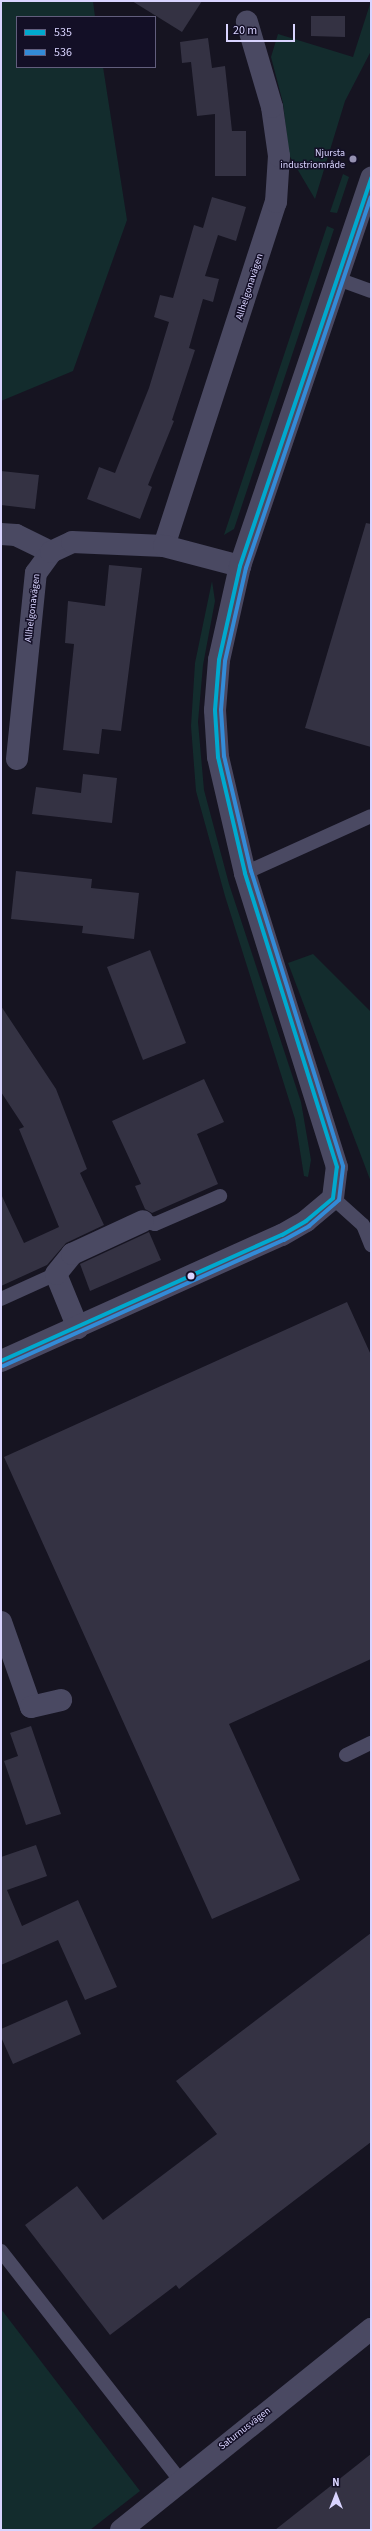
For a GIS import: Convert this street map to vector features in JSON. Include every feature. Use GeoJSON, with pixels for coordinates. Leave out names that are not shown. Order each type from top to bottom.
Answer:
{"type":"FeatureCollection","features":[{"type":"Feature","properties":{"kind":"street","name":"Allhelgonavägen"},"geometry":{"type":"LineString","coordinates":[[164,546],[276,202],[279,156],[272,107],[247,22]]}},
{"type":"Feature","properties":{"kind":"street"},"geometry":{"type":"LineString","coordinates":[[1,1362],[282,1236],[306,1221],[333,1198],[337,1167],[245,873],[218,758],[215,710],[219,660],[240,566],[335,278],[371,178]]}},
{"type":"Feature","properties":{"kind":"street"},"geometry":{"type":"LineString","coordinates":[[1,534],[16,535],[51,552]]}},
{"type":"Feature","properties":{"kind":"street","name":"Allhelgonavägen"},"geometry":{"type":"LineString","coordinates":[[17,759],[36,573],[51,552],[72,542],[164,546],[240,566]]}},
{"type":"Feature","properties":{"kind":"street"},"geometry":{"type":"LineString","coordinates":[[78,1328],[56,1274],[72,1254],[143,1220]]}},
{"type":"Feature","properties":{"kind":"street"},"geometry":{"type":"LineString","coordinates":[[1,1622],[31,1707],[61,1700]]}},
{"type":"Feature","properties":{"kind":"street","name":"Saturnusvägen"},"geometry":{"type":"LineString","coordinates":[[120,2530],[180,2480],[371,2330]]}},
{"type":"Feature","properties":{"kind":"lane"},"geometry":{"type":"LineString","coordinates":[[335,278],[371,291]]}},
{"type":"Feature","properties":{"kind":"lane"},"geometry":{"type":"LineString","coordinates":[[245,873],[371,816]]}},
{"type":"Feature","properties":{"kind":"lane"},"geometry":{"type":"LineString","coordinates":[[143,1220],[155,1224],[220,1196]]}},
{"type":"Feature","properties":{"kind":"lane"},"geometry":{"type":"LineString","coordinates":[[333,1198],[363,1226],[371,1245]]}},
{"type":"Feature","properties":{"kind":"lane"},"geometry":{"type":"LineString","coordinates":[[1,1299],[56,1274]]}},
{"type":"Feature","properties":{"kind":"lane"},"geometry":{"type":"LineString","coordinates":[[346,1754],[371,1743]]}},
{"type":"Feature","properties":{"kind":"lane"},"geometry":{"type":"LineString","coordinates":[[1,2251],[180,2480]]}},
{"type":"Feature","properties":{"kind":"green space"},"geometry":{"type":"Polygon","coordinates":[[[1,1],[93,1],[95,16],[16,16],[16,68],[103,68],[127,220],[73,371],[1,401],[1,1]]]}},
{"type":"Feature","properties":{"kind":"green space"},"geometry":{"type":"Polygon","coordinates":[[[371,1],[371,51],[345,101],[315,199],[289,155],[283,103],[271,57],[278,34],[353,57],[371,1]]]}},
{"type":"Feature","properties":{"kind":"green space"},"geometry":{"type":"Polygon","coordinates":[[[343,174],[349,177],[337,213],[330,212],[343,174]]]}},
{"type":"Feature","properties":{"kind":"green space"},"geometry":{"type":"Polygon","coordinates":[[[327,226],[334,229],[234,529],[224,535],[327,226]]]}},
{"type":"Feature","properties":{"kind":"green space"},"geometry":{"type":"Polygon","coordinates":[[[212,581],[215,601],[203,665],[198,722],[204,790],[229,884],[301,1102],[311,1160],[308,1177],[304,1176],[295,1119],[225,896],[196,791],[191,726],[195,663],[212,581]]]}},
{"type":"Feature","properties":{"kind":"green space"},"geometry":{"type":"Polygon","coordinates":[[[313,954],[371,1012],[371,1182],[288,963],[313,954]]]}},
{"type":"Feature","properties":{"kind":"green space"},"geometry":{"type":"Polygon","coordinates":[[[1,2309],[140,2491],[90,2530],[1,2530],[1,2309]]]}},
{"type":"Feature","properties":{"kind":"building"},"geometry":{"type":"Polygon","coordinates":[[[132,1],[202,1],[182,32],[132,1]]]}},
{"type":"Feature","properties":{"kind":"building"},"geometry":{"type":"Polygon","coordinates":[[[311,16],[345,16],[345,37],[311,36],[311,16]]]}},
{"type":"Feature","properties":{"kind":"building"},"geometry":{"type":"Polygon","coordinates":[[[208,38],[212,68],[225,66],[232,131],[246,131],[246,176],[215,176],[215,114],[197,116],[191,62],[182,63],[180,42],[208,38]]]}},
{"type":"Feature","properties":{"kind":"building"},"geometry":{"type":"Polygon","coordinates":[[[212,197],[246,207],[236,241],[218,235],[205,276],[219,279],[213,302],[203,299],[189,348],[195,350],[172,420],[174,421],[148,485],[152,487],[140,519],[87,499],[99,467],[115,473],[149,388],[169,322],[154,317],[160,295],[173,298],[194,225],[203,228],[212,197]]]}},
{"type":"Feature","properties":{"kind":"building"},"geometry":{"type":"Polygon","coordinates":[[[1,471],[39,475],[35,509],[1,505],[1,471]]]}},
{"type":"Feature","properties":{"kind":"building"},"geometry":{"type":"Polygon","coordinates":[[[366,523],[371,524],[371,747],[305,728],[366,523]]]}},
{"type":"Feature","properties":{"kind":"building"},"geometry":{"type":"Polygon","coordinates":[[[109,565],[142,568],[121,731],[102,729],[99,754],[63,750],[74,644],[65,643],[68,601],[105,606],[109,565]]]}},
{"type":"Feature","properties":{"kind":"building"},"geometry":{"type":"Polygon","coordinates":[[[83,774],[117,778],[112,823],[32,814],[36,787],[81,793],[83,774]]]}},
{"type":"Feature","properties":{"kind":"building"},"geometry":{"type":"Polygon","coordinates":[[[16,871],[92,879],[91,888],[139,893],[134,939],[82,933],[83,926],[11,919],[16,871]]]}},
{"type":"Feature","properties":{"kind":"building"},"geometry":{"type":"Polygon","coordinates":[[[150,950],[186,1043],[143,1060],[107,967],[150,950]]]}},
{"type":"Feature","properties":{"kind":"building"},"geometry":{"type":"Polygon","coordinates":[[[1,1006],[56,1089],[87,1169],[80,1173],[104,1225],[66,1243],[47,1265],[1,1286],[1,1194],[24,1243],[59,1227],[19,1129],[24,1127],[1,1092],[1,1006]]]}},
{"type":"Feature","properties":{"kind":"building"},"geometry":{"type":"Polygon","coordinates":[[[204,1079],[224,1122],[197,1134],[218,1184],[152,1213],[145,1209],[135,1186],[141,1184],[112,1121],[204,1079]]]}},
{"type":"Feature","properties":{"kind":"building"},"geometry":{"type":"Polygon","coordinates":[[[149,1232],[161,1260],[90,1291],[80,1264],[149,1232]]]}},
{"type":"Feature","properties":{"kind":"building"},"geometry":{"type":"Polygon","coordinates":[[[347,1302],[371,1355],[371,1659],[229,1724],[300,1880],[212,1919],[4,1457],[347,1302]]]}},
{"type":"Feature","properties":{"kind":"building"},"geometry":{"type":"Polygon","coordinates":[[[31,1726],[61,1814],[26,1825],[4,1761],[18,1756],[10,1733],[31,1726]]]}},
{"type":"Feature","properties":{"kind":"building"},"geometry":{"type":"Polygon","coordinates":[[[36,1845],[47,1876],[7,1890],[22,1926],[78,1900],[117,1987],[85,2000],[58,1940],[1,1965],[1,1857],[36,1845]]]}},
{"type":"Feature","properties":{"kind":"building"},"geometry":{"type":"Polygon","coordinates":[[[371,1933],[371,2142],[179,2289],[176,2285],[110,2335],[25,2225],[77,2186],[103,2220],[217,2134],[176,2081],[371,1933]]]}},
{"type":"Feature","properties":{"kind":"building"},"geometry":{"type":"Polygon","coordinates":[[[67,2000],[81,2034],[13,2064],[1,2037],[1,2029],[67,2000]]]}},
{"type":"Feature","properties":{"kind":"building"},"geometry":{"type":"Polygon","coordinates":[[[371,2454],[371,2530],[275,2530],[371,2454]]]}},
{"type":"Feature","properties":{"kind":"transit line","name":"535"},"geometry":{"type":"LineString","coordinates":[[1,1361],[282,1235],[306,1221],[333,1198],[337,1167],[245,873],[218,757],[215,710],[219,660],[240,566],[371,178]]}},
{"type":"Feature","properties":{"kind":"transit line","name":"536"},"geometry":{"type":"LineString","coordinates":[[3,1366],[284,1240],[309,1226],[339,1200],[343,1166],[251,871],[224,756],[221,710],[225,661],[246,568],[371,197]]}},
{"type":"Feature","properties":{"kind":"place","name":"Njursta industriområde"},"geometry":{"type":"Point","coordinates":[353,159]}}]}
